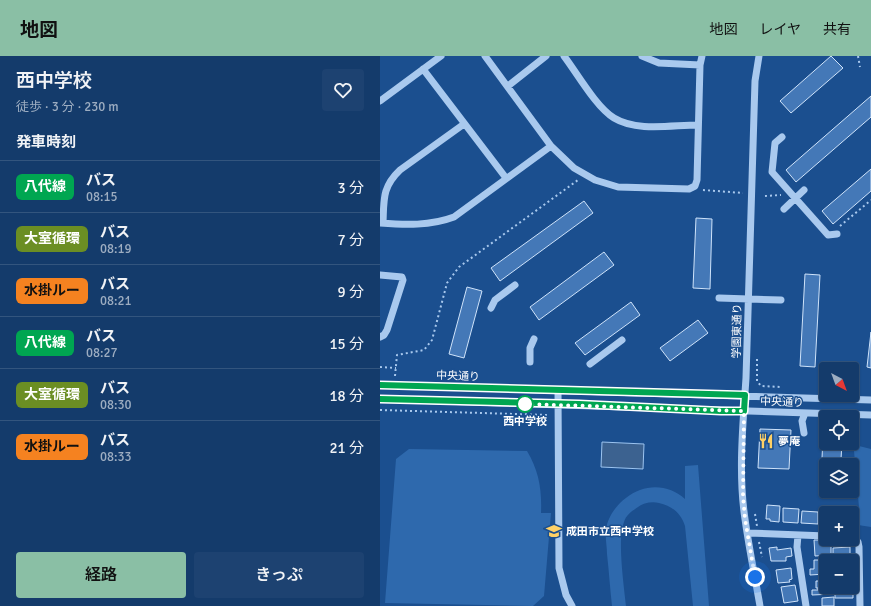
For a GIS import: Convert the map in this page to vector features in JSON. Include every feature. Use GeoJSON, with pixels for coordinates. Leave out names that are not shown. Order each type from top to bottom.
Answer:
{"type":"FeatureCollection","features":[{"type":"Feature","properties":{"kind":"street"},"geometry":{"type":"LineString","coordinates":[[380,101],[441,56]]}},
{"type":"Feature","properties":{"kind":"street"},"geometry":{"type":"LineString","coordinates":[[485,56],[551,146],[574,168],[585,175],[618,187],[689,189],[695,186],[697,180],[700,65],[702,56]]}},
{"type":"Feature","properties":{"kind":"street"},"geometry":{"type":"LineString","coordinates":[[508,86],[546,56]]}},
{"type":"Feature","properties":{"kind":"street"},"geometry":{"type":"LineString","coordinates":[[564,56],[598,103],[614,118],[629,124],[644,126],[698,125]]}},
{"type":"Feature","properties":{"kind":"street"},"geometry":{"type":"LineString","coordinates":[[642,56],[659,63],[700,65]]}},
{"type":"Feature","properties":{"kind":"street","name":"学園東通り"},"geometry":{"type":"LineString","coordinates":[[759,56],[755,81],[744,411],[743,496],[760,606]]}},
{"type":"Feature","properties":{"kind":"street"},"geometry":{"type":"LineString","coordinates":[[423,69],[506,178]]}},
{"type":"Feature","properties":{"kind":"street"},"geometry":{"type":"LineString","coordinates":[[464,124],[400,170],[391,179],[386,187],[384,195],[382,223],[427,224],[441,222],[454,216],[551,146]]}},
{"type":"Feature","properties":{"kind":"street"},"geometry":{"type":"LineString","coordinates":[[782,137],[775,143],[772,172],[828,235],[837,234]]}},
{"type":"Feature","properties":{"kind":"street"},"geometry":{"type":"LineString","coordinates":[[784,209],[804,190]]}},
{"type":"Feature","properties":{"kind":"street"},"geometry":{"type":"LineString","coordinates":[[380,275],[402,277],[403,280],[387,330],[384,335],[380,337]]}},
{"type":"Feature","properties":{"kind":"street"},"geometry":{"type":"LineString","coordinates":[[491,308],[495,300],[514,285]]}},
{"type":"Feature","properties":{"kind":"street"},"geometry":{"type":"LineString","coordinates":[[719,298],[781,300]]}},
{"type":"Feature","properties":{"kind":"street"},"geometry":{"type":"LineString","coordinates":[[530,362],[530,348],[534,339]]}},
{"type":"Feature","properties":{"kind":"street"},"geometry":{"type":"LineString","coordinates":[[590,364],[622,340]]}},
{"type":"Feature","properties":{"kind":"street","name":"中央通り"},"geometry":{"type":"LineString","coordinates":[[380,385],[871,400]]}},
{"type":"Feature","properties":{"kind":"street"},"geometry":{"type":"LineString","coordinates":[[558,390],[559,568],[566,595],[572,606]]}},
{"type":"Feature","properties":{"kind":"street","name":"中央通り"},"geometry":{"type":"LineString","coordinates":[[380,399],[871,415]]}},
{"type":"Feature","properties":{"kind":"street"},"geometry":{"type":"LineString","coordinates":[[804,433],[802,421],[805,413]]}},
{"type":"Feature","properties":{"kind":"street"},"geometry":{"type":"LineString","coordinates":[[748,533],[819,536]]}},
{"type":"Feature","properties":{"kind":"street"},"geometry":{"type":"LineString","coordinates":[[798,535],[797,547],[806,606]]}},
{"type":"Feature","properties":{"kind":"street"},"geometry":{"type":"LineString","coordinates":[[859,546],[860,606]]}},
{"type":"Feature","properties":{"kind":"path"},"geometry":{"type":"LineString","coordinates":[[858,56],[860,67]]}},
{"type":"Feature","properties":{"kind":"path"},"geometry":{"type":"LineString","coordinates":[[395,376],[397,355],[424,350],[432,340],[447,283],[459,267],[585,175]]}},
{"type":"Feature","properties":{"kind":"path"},"geometry":{"type":"LineString","coordinates":[[689,189],[743,193]]}},
{"type":"Feature","properties":{"kind":"path"},"geometry":{"type":"LineString","coordinates":[[757,358],[757,381],[761,386],[783,387]]}},
{"type":"Feature","properties":{"kind":"path"},"geometry":{"type":"LineString","coordinates":[[380,367],[396,368]]}},
{"type":"Feature","properties":{"kind":"path"},"geometry":{"type":"LineString","coordinates":[[380,410],[559,415]]}},
{"type":"Feature","properties":{"kind":"path"},"geometry":{"type":"LineString","coordinates":[[754,513],[762,563]]}},
{"type":"Feature","properties":{"kind":"shaded area"},"geometry":{"type":"Polygon","coordinates":[[[602,442],[644,444],[643,469],[601,467],[602,442]]]}},
{"type":"Feature","properties":{"kind":"shaded area"},"geometry":{"type":"Polygon","coordinates":[[[859,446],[871,449],[871,527],[859,525],[859,458],[855,458],[854,451],[859,450],[859,446]]]}},
{"type":"Feature","properties":{"kind":"shaded area"},"geometry":{"type":"Polygon","coordinates":[[[409,449],[527,451],[539,481],[541,513],[551,513],[544,596],[533,606],[385,603],[396,459],[409,449]]]}},
{"type":"Feature","properties":{"kind":"shaded area"},"geometry":{"type":"Polygon","coordinates":[[[698,465],[709,606],[693,606],[685,526],[681,517],[672,508],[664,504],[653,502],[642,504],[626,517],[622,530],[621,551],[626,606],[612,606],[606,533],[607,523],[613,511],[628,496],[640,490],[652,487],[670,490],[685,499],[685,466],[698,465]]]}},
{"type":"Feature","properties":{"kind":"building"},"geometry":{"type":"Polygon","coordinates":[[[831,56],[843,68],[791,113],[780,101],[831,56]]]}},
{"type":"Feature","properties":{"kind":"building"},"geometry":{"type":"Polygon","coordinates":[[[871,96],[871,117],[796,182],[786,170],[871,96]]]}},
{"type":"Feature","properties":{"kind":"building"},"geometry":{"type":"Polygon","coordinates":[[[871,169],[871,191],[833,224],[822,211],[871,169]]]}},
{"type":"Feature","properties":{"kind":"building"},"geometry":{"type":"Polygon","coordinates":[[[584,201],[593,213],[500,281],[491,268],[584,201]]]}},
{"type":"Feature","properties":{"kind":"building"},"geometry":{"type":"Polygon","coordinates":[[[696,218],[712,219],[710,289],[693,288],[696,218]]]}},
{"type":"Feature","properties":{"kind":"building"},"geometry":{"type":"Polygon","coordinates":[[[604,252],[614,265],[539,320],[530,307],[604,252]]]}},
{"type":"Feature","properties":{"kind":"building"},"geometry":{"type":"Polygon","coordinates":[[[805,274],[820,275],[815,367],[800,366],[805,274]]]}},
{"type":"Feature","properties":{"kind":"building"},"geometry":{"type":"Polygon","coordinates":[[[467,287],[482,291],[464,358],[449,354],[467,287]]]}},
{"type":"Feature","properties":{"kind":"building"},"geometry":{"type":"Polygon","coordinates":[[[631,302],[640,315],[585,355],[575,343],[631,302]]]}},
{"type":"Feature","properties":{"kind":"building"},"geometry":{"type":"Polygon","coordinates":[[[698,320],[708,333],[670,361],[660,348],[698,320]]]}},
{"type":"Feature","properties":{"kind":"building"},"geometry":{"type":"Polygon","coordinates":[[[871,332],[871,368],[867,367],[871,332]]]}},
{"type":"Feature","properties":{"kind":"building"},"geometry":{"type":"Polygon","coordinates":[[[760,429],[791,430],[789,469],[758,468],[760,429]]]}},
{"type":"Feature","properties":{"kind":"building"},"geometry":{"type":"Polygon","coordinates":[[[822,450],[842,450],[841,458],[822,458],[822,450]]]}},
{"type":"Feature","properties":{"kind":"building"},"geometry":{"type":"Polygon","coordinates":[[[767,505],[780,506],[779,522],[766,519],[767,505]]]}},
{"type":"Feature","properties":{"kind":"building"},"geometry":{"type":"Polygon","coordinates":[[[783,508],[799,509],[798,523],[783,522],[783,508]]]}},
{"type":"Feature","properties":{"kind":"building"},"geometry":{"type":"Polygon","coordinates":[[[802,511],[818,512],[818,524],[801,523],[802,511]]]}},
{"type":"Feature","properties":{"kind":"building"},"geometry":{"type":"Polygon","coordinates":[[[814,540],[819,540],[819,546],[831,546],[831,554],[819,554],[819,556],[815,556],[814,540]]]}},
{"type":"Feature","properties":{"kind":"building"},"geometry":{"type":"Polygon","coordinates":[[[777,547],[777,550],[791,548],[792,556],[786,557],[786,561],[771,561],[769,548],[777,547]]]}},
{"type":"Feature","properties":{"kind":"building"},"geometry":{"type":"Polygon","coordinates":[[[850,547],[850,554],[833,554],[833,548],[850,547]]]}},
{"type":"Feature","properties":{"kind":"building"},"geometry":{"type":"Polygon","coordinates":[[[814,560],[819,560],[819,574],[810,575],[810,569],[814,569],[814,560]]]}},
{"type":"Feature","properties":{"kind":"building"},"geometry":{"type":"Polygon","coordinates":[[[791,568],[792,579],[789,580],[790,582],[778,583],[776,570],[791,568]]]}},
{"type":"Feature","properties":{"kind":"building"},"geometry":{"type":"Polygon","coordinates":[[[816,581],[819,581],[819,594],[834,594],[812,595],[812,590],[818,590],[818,588],[816,588],[816,581]]]}},
{"type":"Feature","properties":{"kind":"building"},"geometry":{"type":"Polygon","coordinates":[[[795,585],[798,601],[784,603],[781,587],[795,585]]]}},
{"type":"Feature","properties":{"kind":"building"},"geometry":{"type":"Polygon","coordinates":[[[835,594],[853,594],[853,598],[835,598],[835,594]]]}},
{"type":"Feature","properties":{"kind":"building"},"geometry":{"type":"Polygon","coordinates":[[[834,597],[834,606],[822,606],[822,598],[834,597]]]}},
{"type":"Feature","properties":{"kind":"bus line","name":"八代線"},"geometry":{"type":"LineString","coordinates":[[380,385],[745,395],[744,411],[579,404],[559,405],[380,399]]}},
{"type":"Feature","properties":{"kind":"place","name":"西中学校"},"geometry":{"type":"Point","coordinates":[525,404]}},
{"type":"Feature","properties":{"kind":"place","name":"夢庵"},"geometry":{"type":"Point","coordinates":[766,441]}},
{"type":"Feature","properties":{"kind":"place","name":"成田市立西中学校"},"geometry":{"type":"Point","coordinates":[554,531]}},
{"type":"Feature","properties":{"kind":"route"},"geometry":{"type":"LineString","coordinates":[[525,404],[579,404],[744,411],[743,496],[745,519],[755,577]]}}]}
